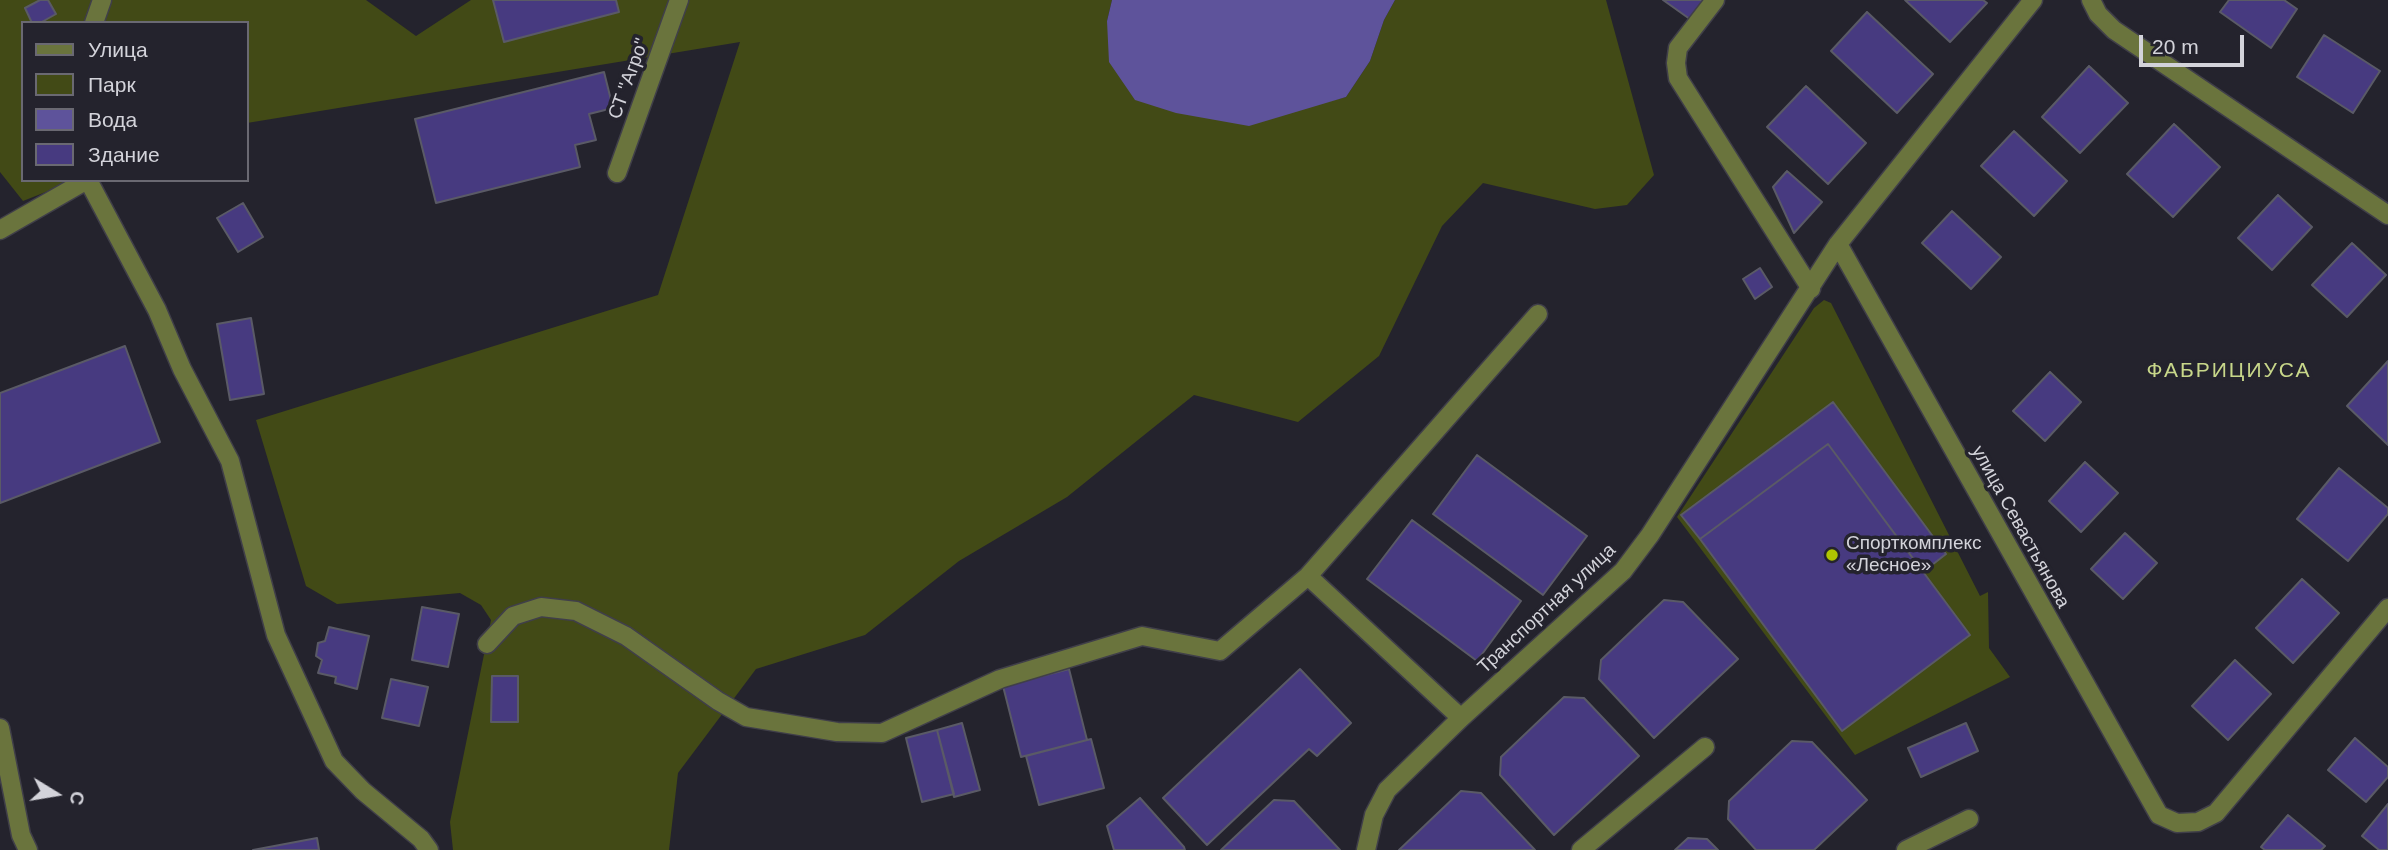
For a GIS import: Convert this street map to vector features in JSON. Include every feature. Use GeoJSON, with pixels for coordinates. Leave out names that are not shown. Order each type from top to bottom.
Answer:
{"type":"FeatureCollection","features":[{"type":"Feature","properties":{"kind":"street"},"geometry":{"type":"LineString","coordinates":[[95,21],[102,0]]}},
{"type":"Feature","properties":{"kind":"street","name":"СТ \"Агро\""},"geometry":{"type":"LineString","coordinates":[[617,173],[679,0]]}},
{"type":"Feature","properties":{"kind":"street"},"geometry":{"type":"LineString","coordinates":[[1715,0],[1678,48],[1678,78],[1811,289]]}},
{"type":"Feature","properties":{"kind":"street"},"geometry":{"type":"LineString","coordinates":[[1838,244],[2033,0]]}},
{"type":"Feature","properties":{"kind":"street"},"geometry":{"type":"LineString","coordinates":[[2091,0],[2098,14],[2114,30],[2388,215]]}},
{"type":"Feature","properties":{"kind":"street"},"geometry":{"type":"LineString","coordinates":[[0,230],[84,182]]}},
{"type":"Feature","properties":{"kind":"street"},"geometry":{"type":"LineString","coordinates":[[89,182],[157,310],[182,369],[230,461],[276,635],[334,761],[363,791],[421,839],[429,850]]}},
{"type":"Feature","properties":{"kind":"street","name":"Транспортная улица"},"geometry":{"type":"LineString","coordinates":[[1366,850],[1374,815],[1387,790],[1461,718],[1623,571],[1650,535],[1838,244]]}},
{"type":"Feature","properties":{"kind":"street","name":"улица Севастьянова"},"geometry":{"type":"LineString","coordinates":[[1838,244],[2159,815],[2177,823],[2198,822],[2216,813],[2388,608]]}},
{"type":"Feature","properties":{"kind":"street"},"geometry":{"type":"LineString","coordinates":[[487,644],[513,617],[541,607],[576,611],[626,636],[718,701],[746,717],[836,732],[882,733],[1000,679],[1142,636],[1220,651],[1308,576],[1538,314]]}},
{"type":"Feature","properties":{"kind":"street"},"geometry":{"type":"LineString","coordinates":[[1308,576],[1461,718]]}},
{"type":"Feature","properties":{"kind":"street"},"geometry":{"type":"LineString","coordinates":[[0,727],[22,835],[28,850]]}},
{"type":"Feature","properties":{"kind":"street"},"geometry":{"type":"LineString","coordinates":[[1581,850],[1705,747]]}},
{"type":"Feature","properties":{"kind":"street"},"geometry":{"type":"LineString","coordinates":[[1906,850],[1969,819]]}},
{"type":"Feature","properties":{"kind":"green space"},"geometry":{"type":"Polygon","coordinates":[[[0,0],[366,0],[416,36],[471,0],[1112,0],[1107,21],[1307,107],[1346,97],[1370,61],[1384,20],[1395,0],[1606,0],[1654,175],[1627,205],[1595,209],[1483,183],[1442,226],[1379,356],[1298,422],[1194,395],[1067,497],[959,561],[865,635],[756,669],[678,773],[669,850],[453,850],[450,822],[491,620],[481,605],[460,593],[337,604],[306,586],[256,420],[658,295],[740,42],[248,123],[248,21],[21,21],[21,182],[71,182],[23,201],[0,172],[0,0]]]}},
{"type":"Feature","properties":{"kind":"green space","name":"Спорткомплекс «Лесное»"},"geometry":{"type":"Polygon","coordinates":[[[1824,300],[1831,303],[1980,596],[1988,592],[1989,648],[2010,677],[1855,755],[1677,517],[1814,308],[1824,300]]]}},
{"type":"Feature","properties":{"kind":"water"},"geometry":{"type":"Polygon","coordinates":[[[1112,0],[1395,0],[1384,20],[1370,61],[1346,97],[1249,126],[1176,113],[1135,100],[1109,62],[1107,21],[1112,0]]]}},
{"type":"Feature","properties":{"kind":"building"},"geometry":{"type":"Polygon","coordinates":[[[40,0],[48,0],[56,14],[44,21],[31,21],[25,8],[40,0]]]}},
{"type":"Feature","properties":{"kind":"building"},"geometry":{"type":"Polygon","coordinates":[[[493,0],[616,0],[619,12],[504,42],[493,0]]]}},
{"type":"Feature","properties":{"kind":"building"},"geometry":{"type":"Polygon","coordinates":[[[1663,0],[1709,0],[1694,22],[1663,0]]]}},
{"type":"Feature","properties":{"kind":"building"},"geometry":{"type":"Polygon","coordinates":[[[1905,0],[1983,0],[1987,3],[1950,42],[1905,0]]]}},
{"type":"Feature","properties":{"kind":"building"},"geometry":{"type":"Polygon","coordinates":[[[2229,0],[2284,0],[2297,9],[2271,48],[2220,12],[2229,0]]]}},
{"type":"Feature","properties":{"kind":"building"},"geometry":{"type":"Polygon","coordinates":[[[1867,12],[1933,74],[1897,113],[1831,51],[1867,12]]]}},
{"type":"Feature","properties":{"kind":"building"},"geometry":{"type":"Polygon","coordinates":[[[2324,35],[2380,71],[2353,113],[2297,77],[2324,35]]]}},
{"type":"Feature","properties":{"kind":"building"},"geometry":{"type":"Polygon","coordinates":[[[2089,66],[2128,103],[2080,153],[2042,117],[2089,66]]]}},
{"type":"Feature","properties":{"kind":"building"},"geometry":{"type":"Polygon","coordinates":[[[604,72],[613,108],[589,114],[596,140],[575,145],[580,167],[436,203],[415,119],[604,72]]]}},
{"type":"Feature","properties":{"kind":"building"},"geometry":{"type":"Polygon","coordinates":[[[1806,86],[1866,143],[1828,184],[1767,127],[1806,86]]]}},
{"type":"Feature","properties":{"kind":"building"},"geometry":{"type":"Polygon","coordinates":[[[2174,124],[2220,167],[2173,217],[2127,174],[2174,124]]]}},
{"type":"Feature","properties":{"kind":"building"},"geometry":{"type":"Polygon","coordinates":[[[2014,131],[2067,181],[2034,216],[1981,166],[2014,131]]]}},
{"type":"Feature","properties":{"kind":"building"},"geometry":{"type":"Polygon","coordinates":[[[1787,171],[1822,202],[1794,233],[1773,187],[1787,171]]]}},
{"type":"Feature","properties":{"kind":"building"},"geometry":{"type":"Polygon","coordinates":[[[2278,195],[2312,227],[2272,270],[2238,238],[2278,195]]]}},
{"type":"Feature","properties":{"kind":"building"},"geometry":{"type":"Polygon","coordinates":[[[243,203],[263,237],[238,252],[217,218],[243,203]]]}},
{"type":"Feature","properties":{"kind":"building"},"geometry":{"type":"Polygon","coordinates":[[[1952,211],[2001,257],[1971,289],[1922,243],[1952,211]]]}},
{"type":"Feature","properties":{"kind":"building"},"geometry":{"type":"Polygon","coordinates":[[[2352,243],[2386,275],[2347,317],[2312,285],[2352,243]]]}},
{"type":"Feature","properties":{"kind":"building"},"geometry":{"type":"Polygon","coordinates":[[[1760,268],[1772,287],[1755,299],[1743,279],[1760,268]]]}},
{"type":"Feature","properties":{"kind":"building"},"geometry":{"type":"Polygon","coordinates":[[[251,318],[264,394],[230,400],[217,324],[251,318]]]}},
{"type":"Feature","properties":{"kind":"building"},"geometry":{"type":"Polygon","coordinates":[[[125,346],[160,442],[0,503],[0,393],[125,346]]]}},
{"type":"Feature","properties":{"kind":"building"},"geometry":{"type":"Polygon","coordinates":[[[2388,361],[2388,445],[2347,406],[2388,361]]]}},
{"type":"Feature","properties":{"kind":"building"},"geometry":{"type":"Polygon","coordinates":[[[2050,372],[2081,402],[2045,441],[2013,411],[2050,372]]]}},
{"type":"Feature","properties":{"kind":"building"},"geometry":{"type":"Polygon","coordinates":[[[1833,402],[1946,554],[1923,572],[1828,444],[1700,539],[1681,515],[1833,402]]]}},
{"type":"Feature","properties":{"kind":"building"},"geometry":{"type":"Polygon","coordinates":[[[1828,444],[1970,635],[1842,731],[1700,539],[1828,444]]]}},
{"type":"Feature","properties":{"kind":"building"},"geometry":{"type":"Polygon","coordinates":[[[1477,455],[1587,536],[1543,595],[1433,514],[1477,455]]]}},
{"type":"Feature","properties":{"kind":"building"},"geometry":{"type":"Polygon","coordinates":[[[2085,462],[2118,493],[2081,532],[2049,501],[2085,462]]]}},
{"type":"Feature","properties":{"kind":"building"},"geometry":{"type":"Polygon","coordinates":[[[2339,468],[2388,508],[2388,514],[2348,561],[2297,519],[2339,468]]]}},
{"type":"Feature","properties":{"kind":"building"},"geometry":{"type":"Polygon","coordinates":[[[1412,520],[1521,601],[1477,661],[1367,579],[1412,520]]]}},
{"type":"Feature","properties":{"kind":"building"},"geometry":{"type":"Polygon","coordinates":[[[2125,533],[2157,563],[2123,599],[2091,569],[2125,533]]]}},
{"type":"Feature","properties":{"kind":"building"},"geometry":{"type":"Polygon","coordinates":[[[2302,579],[2339,613],[2293,663],[2256,628],[2302,579]]]}},
{"type":"Feature","properties":{"kind":"building"},"geometry":{"type":"Polygon","coordinates":[[[1664,600],[1683,602],[1738,659],[1654,738],[1599,679],[1601,660],[1664,600]]]}},
{"type":"Feature","properties":{"kind":"building"},"geometry":{"type":"Polygon","coordinates":[[[422,607],[459,614],[448,667],[412,660],[422,607]]]}},
{"type":"Feature","properties":{"kind":"building"},"geometry":{"type":"Polygon","coordinates":[[[329,627],[369,636],[357,689],[335,683],[336,677],[318,673],[322,660],[316,656],[318,643],[325,641],[329,627]]]}},
{"type":"Feature","properties":{"kind":"building"},"geometry":{"type":"Polygon","coordinates":[[[2235,660],[2271,694],[2228,740],[2192,706],[2235,660]]]}},
{"type":"Feature","properties":{"kind":"building"},"geometry":{"type":"Polygon","coordinates":[[[1069,669],[1087,740],[1021,757],[1003,686],[1069,669]]]}},
{"type":"Feature","properties":{"kind":"building"},"geometry":{"type":"Polygon","coordinates":[[[1300,669],[1351,723],[1317,756],[1309,749],[1207,845],[1163,798],[1300,669]]]}},
{"type":"Feature","properties":{"kind":"building"},"geometry":{"type":"Polygon","coordinates":[[[492,676],[518,676],[518,722],[491,722],[492,676]]]}},
{"type":"Feature","properties":{"kind":"building"},"geometry":{"type":"Polygon","coordinates":[[[391,679],[428,687],[419,726],[382,718],[391,679]]]}},
{"type":"Feature","properties":{"kind":"building"},"geometry":{"type":"Polygon","coordinates":[[[1564,697],[1584,698],[1639,756],[1554,835],[1500,775],[1501,757],[1564,697]]]}},
{"type":"Feature","properties":{"kind":"building"},"geometry":{"type":"Polygon","coordinates":[[[962,723],[980,790],[954,797],[937,730],[962,723]]]}},
{"type":"Feature","properties":{"kind":"building"},"geometry":{"type":"Polygon","coordinates":[[[1966,723],[1978,751],[1921,777],[1908,748],[1966,723]]]}},
{"type":"Feature","properties":{"kind":"building"},"geometry":{"type":"Polygon","coordinates":[[[937,730],[954,794],[922,802],[906,738],[937,730]]]}},
{"type":"Feature","properties":{"kind":"building"},"geometry":{"type":"Polygon","coordinates":[[[2355,738],[2388,767],[2388,777],[2366,802],[2328,770],[2355,738]]]}},
{"type":"Feature","properties":{"kind":"building"},"geometry":{"type":"Polygon","coordinates":[[[1091,739],[1104,788],[1039,805],[1026,756],[1091,739]]]}},
{"type":"Feature","properties":{"kind":"building"},"geometry":{"type":"Polygon","coordinates":[[[1792,741],[1812,742],[1867,800],[1814,850],[1756,850],[1728,819],[1729,801],[1792,741]]]}},
{"type":"Feature","properties":{"kind":"building"},"geometry":{"type":"Polygon","coordinates":[[[1461,791],[1481,793],[1535,850],[1399,850],[1461,791]]]}},
{"type":"Feature","properties":{"kind":"building"},"geometry":{"type":"Polygon","coordinates":[[[1140,798],[1185,850],[1114,850],[1107,826],[1140,798]]]}},
{"type":"Feature","properties":{"kind":"building"},"geometry":{"type":"Polygon","coordinates":[[[1274,800],[1294,801],[1340,850],[1221,850],[1274,800]]]}},
{"type":"Feature","properties":{"kind":"building"},"geometry":{"type":"Polygon","coordinates":[[[2388,804],[2388,850],[2379,850],[2362,836],[2388,804]]]}},
{"type":"Feature","properties":{"kind":"building"},"geometry":{"type":"Polygon","coordinates":[[[2288,815],[2325,846],[2321,850],[2265,850],[2261,847],[2288,815]]]}},
{"type":"Feature","properties":{"kind":"building"},"geometry":{"type":"Polygon","coordinates":[[[317,838],[319,850],[253,850],[317,838]]]}},
{"type":"Feature","properties":{"kind":"building"},"geometry":{"type":"Polygon","coordinates":[[[1688,838],[1707,839],[1718,850],[1675,850],[1688,838]]]}},
{"type":"Feature","properties":{"kind":"place","name":"Спорткомплекс «Лесное»"},"geometry":{"type":"Point","coordinates":[1832,555]}},
{"type":"Feature","properties":{"kind":"district","name":"ФАБРИЦИУСА"},"geometry":{"type":"Point","coordinates":[2229,371]}}]}
